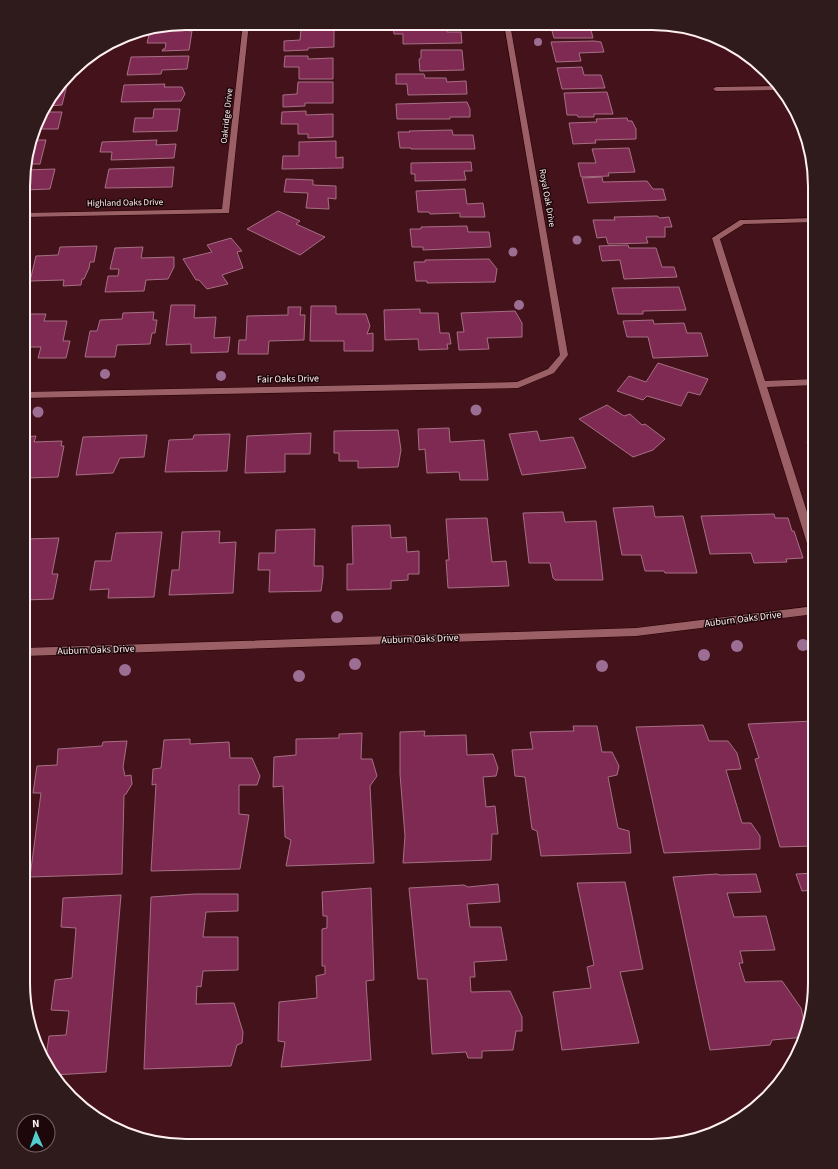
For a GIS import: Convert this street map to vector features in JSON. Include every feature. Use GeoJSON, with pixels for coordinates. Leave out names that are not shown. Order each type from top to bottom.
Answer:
{"type":"FeatureCollection","features":[{"type":"Feature","properties":{"kind":"street","name":"Oakridge Drive"},"geometry":{"type":"LineString","coordinates":[[226,211],[245,30]]}},
{"type":"Feature","properties":{"kind":"street","name":"Royal Oak Drive"},"geometry":{"type":"LineString","coordinates":[[508,30],[564,355],[551,371]]}},
{"type":"Feature","properties":{"kind":"street"},"geometry":{"type":"LineString","coordinates":[[716,89],[773,88]]}},
{"type":"Feature","properties":{"kind":"street","name":"Highland Oaks Drive"},"geometry":{"type":"LineString","coordinates":[[30,215],[226,211]]}},
{"type":"Feature","properties":{"kind":"street"},"geometry":{"type":"LineString","coordinates":[[808,220],[743,222],[716,238],[808,531]]}},
{"type":"Feature","properties":{"kind":"street","name":"Fair Oaks Drive"},"geometry":{"type":"LineString","coordinates":[[30,395],[518,385],[551,371]]}},
{"type":"Feature","properties":{"kind":"street"},"geometry":{"type":"LineString","coordinates":[[762,384],[808,382]]}},
{"type":"Feature","properties":{"kind":"street","name":"Auburn Oaks Drive"},"geometry":{"type":"LineString","coordinates":[[30,652],[636,632],[808,611]]}},
{"type":"Feature","properties":{"kind":"building"},"geometry":{"type":"Polygon","coordinates":[[[172,30],[192,31],[189,50],[162,51],[165,49],[166,43],[147,43],[149,34],[172,30]]]}},
{"type":"Feature","properties":{"kind":"building"},"geometry":{"type":"Polygon","coordinates":[[[301,30],[334,30],[334,47],[284,51],[284,41],[300,40],[301,30]]]}},
{"type":"Feature","properties":{"kind":"building"},"geometry":{"type":"Polygon","coordinates":[[[394,30],[447,30],[447,32],[461,32],[462,43],[403,44],[403,34],[394,34],[394,30]]]}},
{"type":"Feature","properties":{"kind":"building"},"geometry":{"type":"Polygon","coordinates":[[[552,30],[591,30],[593,38],[554,38],[552,30]]]}},
{"type":"Feature","properties":{"kind":"building"},"geometry":{"type":"Polygon","coordinates":[[[551,42],[601,42],[604,52],[579,53],[581,61],[556,62],[551,42]]]}},
{"type":"Feature","properties":{"kind":"building"},"geometry":{"type":"Polygon","coordinates":[[[421,50],[462,50],[464,70],[420,71],[419,59],[421,58],[421,50]]]}},
{"type":"Feature","properties":{"kind":"building"},"geometry":{"type":"Polygon","coordinates":[[[189,56],[187,69],[162,70],[161,74],[127,75],[131,57],[189,56]]]}},
{"type":"Feature","properties":{"kind":"building"},"geometry":{"type":"Polygon","coordinates":[[[285,56],[308,56],[308,59],[333,58],[333,79],[299,79],[299,67],[284,67],[285,56]]]}},
{"type":"Feature","properties":{"kind":"building"},"geometry":{"type":"Polygon","coordinates":[[[582,67],[584,75],[601,75],[605,88],[562,89],[557,68],[582,67]]]}},
{"type":"Feature","properties":{"kind":"building"},"geometry":{"type":"Polygon","coordinates":[[[396,74],[424,74],[425,78],[446,78],[447,82],[466,81],[467,94],[408,95],[407,84],[396,84],[396,74]]]}},
{"type":"Feature","properties":{"kind":"building"},"geometry":{"type":"Polygon","coordinates":[[[298,82],[333,82],[333,103],[305,103],[305,106],[283,107],[283,95],[297,94],[298,82]]]}},
{"type":"Feature","properties":{"kind":"building"},"geometry":{"type":"Polygon","coordinates":[[[165,84],[164,87],[182,87],[185,94],[181,101],[121,102],[124,85],[165,84]]]}},
{"type":"Feature","properties":{"kind":"building"},"geometry":{"type":"Polygon","coordinates":[[[67,85],[62,105],[52,106],[67,85]]]}},
{"type":"Feature","properties":{"kind":"building"},"geometry":{"type":"Polygon","coordinates":[[[607,92],[613,114],[594,114],[594,117],[567,115],[564,93],[607,92]]]}},
{"type":"Feature","properties":{"kind":"building"},"geometry":{"type":"Polygon","coordinates":[[[467,102],[470,109],[470,117],[450,117],[450,119],[397,119],[396,104],[467,102]]]}},
{"type":"Feature","properties":{"kind":"building"},"geometry":{"type":"Polygon","coordinates":[[[154,109],[180,109],[177,131],[133,132],[135,118],[153,118],[154,109]]]}},
{"type":"Feature","properties":{"kind":"building"},"geometry":{"type":"Polygon","coordinates":[[[306,111],[306,115],[333,114],[333,137],[308,138],[308,134],[298,134],[298,124],[281,124],[282,112],[306,111]]]}},
{"type":"Feature","properties":{"kind":"building"},"geometry":{"type":"Polygon","coordinates":[[[49,112],[62,112],[58,129],[41,129],[49,112]]]}},
{"type":"Feature","properties":{"kind":"building"},"geometry":{"type":"Polygon","coordinates":[[[627,118],[628,121],[632,121],[636,129],[636,139],[595,140],[596,143],[573,144],[569,123],[597,122],[596,119],[627,118]]]}},
{"type":"Feature","properties":{"kind":"building"},"geometry":{"type":"Polygon","coordinates":[[[452,130],[453,135],[473,135],[475,149],[400,148],[398,132],[452,130]]]}},
{"type":"Feature","properties":{"kind":"building"},"geometry":{"type":"Polygon","coordinates":[[[37,140],[46,140],[40,164],[31,164],[35,145],[37,140]]]}},
{"type":"Feature","properties":{"kind":"building"},"geometry":{"type":"Polygon","coordinates":[[[157,140],[156,145],[176,144],[174,158],[111,160],[112,152],[100,152],[102,142],[157,140]]]}},
{"type":"Feature","properties":{"kind":"building"},"geometry":{"type":"Polygon","coordinates":[[[336,141],[336,158],[343,157],[343,168],[282,169],[283,156],[299,156],[299,142],[336,141]]]}},
{"type":"Feature","properties":{"kind":"building"},"geometry":{"type":"Polygon","coordinates":[[[629,148],[635,172],[608,173],[609,176],[581,177],[578,163],[596,163],[592,149],[629,148]]]}},
{"type":"Feature","properties":{"kind":"building"},"geometry":{"type":"Polygon","coordinates":[[[471,162],[472,171],[464,171],[466,180],[415,181],[415,174],[411,174],[411,163],[471,162]]]}},
{"type":"Feature","properties":{"kind":"building"},"geometry":{"type":"Polygon","coordinates":[[[174,167],[172,187],[105,188],[109,169],[174,167]]]}},
{"type":"Feature","properties":{"kind":"building"},"geometry":{"type":"Polygon","coordinates":[[[55,169],[50,189],[30,190],[31,170],[55,169]]]}},
{"type":"Feature","properties":{"kind":"building"},"geometry":{"type":"Polygon","coordinates":[[[602,177],[603,182],[647,181],[653,189],[663,189],[666,200],[588,203],[582,178],[602,177]]]}},
{"type":"Feature","properties":{"kind":"building"},"geometry":{"type":"Polygon","coordinates":[[[286,179],[313,180],[313,185],[336,186],[336,199],[328,198],[329,209],[306,208],[308,193],[284,192],[286,179]]]}},
{"type":"Feature","properties":{"kind":"building"},"geometry":{"type":"Polygon","coordinates":[[[465,189],[467,204],[483,203],[485,217],[460,217],[460,213],[430,214],[429,212],[418,212],[416,191],[465,189]]]}},
{"type":"Feature","properties":{"kind":"building"},"geometry":{"type":"Polygon","coordinates":[[[278,211],[300,221],[296,224],[325,237],[300,255],[247,229],[278,211]]]}},
{"type":"Feature","properties":{"kind":"building"},"geometry":{"type":"Polygon","coordinates":[[[657,216],[660,218],[669,217],[672,227],[665,227],[665,237],[646,237],[648,243],[608,244],[606,237],[597,238],[593,220],[615,220],[614,217],[657,216]]]}},
{"type":"Feature","properties":{"kind":"building"},"geometry":{"type":"Polygon","coordinates":[[[467,226],[468,232],[489,232],[491,247],[423,250],[423,247],[412,247],[410,229],[421,229],[421,227],[467,226]]]}},
{"type":"Feature","properties":{"kind":"building"},"geometry":{"type":"Polygon","coordinates":[[[231,238],[242,251],[237,252],[243,268],[222,275],[228,284],[207,289],[199,280],[196,280],[183,259],[212,252],[207,245],[231,238]]]}},
{"type":"Feature","properties":{"kind":"building"},"geometry":{"type":"Polygon","coordinates":[[[628,245],[629,248],[656,248],[662,267],[674,267],[677,277],[624,279],[620,260],[602,261],[599,246],[628,245]]]}},
{"type":"Feature","properties":{"kind":"building"},"geometry":{"type":"Polygon","coordinates":[[[97,246],[94,262],[90,262],[84,279],[82,279],[81,285],[63,286],[64,280],[30,281],[36,256],[58,255],[60,247],[97,246]]]}},
{"type":"Feature","properties":{"kind":"building"},"geometry":{"type":"Polygon","coordinates":[[[143,247],[141,258],[174,257],[174,267],[168,279],[146,280],[144,291],[105,292],[108,276],[118,276],[119,269],[110,269],[115,248],[143,247]]]}},
{"type":"Feature","properties":{"kind":"building"},"geometry":{"type":"Polygon","coordinates":[[[489,259],[497,269],[495,282],[427,283],[427,281],[416,281],[414,262],[425,262],[425,260],[489,259]]]}},
{"type":"Feature","properties":{"kind":"building"},"geometry":{"type":"Polygon","coordinates":[[[679,287],[686,310],[643,311],[643,314],[618,314],[612,288],[679,287]]]}},
{"type":"Feature","properties":{"kind":"building"},"geometry":{"type":"Polygon","coordinates":[[[171,305],[195,305],[194,318],[216,317],[214,338],[230,337],[228,352],[191,353],[191,344],[166,345],[171,305]]]}},
{"type":"Feature","properties":{"kind":"building"},"geometry":{"type":"Polygon","coordinates":[[[311,306],[336,306],[336,314],[366,314],[370,326],[367,334],[373,333],[373,351],[344,351],[344,341],[310,341],[311,306]]]}},
{"type":"Feature","properties":{"kind":"building"},"geometry":{"type":"Polygon","coordinates":[[[288,307],[301,307],[300,315],[305,315],[304,340],[269,341],[268,354],[238,354],[239,340],[246,340],[247,316],[288,315],[288,307]]]}},
{"type":"Feature","properties":{"kind":"building"},"geometry":{"type":"Polygon","coordinates":[[[420,309],[420,313],[438,313],[440,333],[449,333],[451,344],[447,344],[448,349],[419,350],[418,339],[385,340],[384,310],[420,309]]]}},
{"type":"Feature","properties":{"kind":"building"},"geometry":{"type":"Polygon","coordinates":[[[515,311],[522,323],[522,337],[487,338],[489,349],[459,350],[457,332],[464,332],[461,313],[515,311]]]}},
{"type":"Feature","properties":{"kind":"building"},"geometry":{"type":"Polygon","coordinates":[[[154,312],[153,320],[157,320],[155,333],[152,333],[150,344],[117,345],[115,357],[85,357],[90,331],[97,331],[100,320],[122,319],[123,313],[154,312]]]}},
{"type":"Feature","properties":{"kind":"building"},"geometry":{"type":"Polygon","coordinates":[[[30,314],[46,314],[44,321],[67,321],[63,341],[70,341],[66,358],[38,358],[41,347],[30,347],[30,314]]]}},
{"type":"Feature","properties":{"kind":"building"},"geometry":{"type":"Polygon","coordinates":[[[653,320],[654,324],[684,323],[687,333],[701,333],[708,356],[653,358],[648,337],[627,337],[623,321],[653,320]]]}},
{"type":"Feature","properties":{"kind":"building"},"geometry":{"type":"Polygon","coordinates":[[[658,363],[708,379],[700,395],[688,392],[681,406],[647,396],[643,400],[617,391],[629,376],[646,382],[658,363]]]}},
{"type":"Feature","properties":{"kind":"building"},"geometry":{"type":"Polygon","coordinates":[[[607,405],[624,416],[630,414],[642,425],[645,424],[665,439],[653,450],[633,457],[579,419],[607,405]]]}},
{"type":"Feature","properties":{"kind":"building"},"geometry":{"type":"Polygon","coordinates":[[[449,428],[450,442],[484,440],[488,480],[460,480],[459,472],[427,473],[425,449],[419,450],[418,429],[449,428]]]}},
{"type":"Feature","properties":{"kind":"building"},"geometry":{"type":"Polygon","coordinates":[[[398,430],[401,450],[398,467],[358,468],[358,461],[339,461],[339,453],[334,453],[334,431],[398,430]]]}},
{"type":"Feature","properties":{"kind":"building"},"geometry":{"type":"Polygon","coordinates":[[[537,431],[540,441],[573,437],[586,468],[522,475],[509,434],[537,431]]]}},
{"type":"Feature","properties":{"kind":"building"},"geometry":{"type":"Polygon","coordinates":[[[311,433],[310,454],[285,454],[285,472],[245,473],[247,436],[311,433]]]}},
{"type":"Feature","properties":{"kind":"building"},"geometry":{"type":"Polygon","coordinates":[[[230,434],[227,471],[165,472],[169,440],[193,439],[194,435],[230,434]]]}},
{"type":"Feature","properties":{"kind":"building"},"geometry":{"type":"Polygon","coordinates":[[[147,435],[144,457],[120,458],[113,473],[76,475],[83,437],[147,435]]]}},
{"type":"Feature","properties":{"kind":"building"},"geometry":{"type":"Polygon","coordinates":[[[30,436],[36,436],[34,442],[62,441],[61,446],[64,446],[58,477],[30,478],[30,436]]]}},
{"type":"Feature","properties":{"kind":"building"},"geometry":{"type":"Polygon","coordinates":[[[653,506],[655,517],[683,516],[697,573],[665,573],[664,571],[645,571],[641,555],[622,555],[613,508],[653,506]]]}},
{"type":"Feature","properties":{"kind":"building"},"geometry":{"type":"Polygon","coordinates":[[[563,512],[565,522],[596,521],[603,580],[555,580],[553,578],[550,563],[529,563],[523,513],[563,512]]]}},
{"type":"Feature","properties":{"kind":"building"},"geometry":{"type":"Polygon","coordinates":[[[774,514],[775,518],[788,518],[803,558],[786,559],[787,562],[754,563],[751,553],[710,554],[701,516],[774,514]]]}},
{"type":"Feature","properties":{"kind":"building"},"geometry":{"type":"Polygon","coordinates":[[[487,518],[492,562],[506,561],[509,586],[448,588],[446,560],[449,560],[446,519],[487,518]]]}},
{"type":"Feature","properties":{"kind":"building"},"geometry":{"type":"Polygon","coordinates":[[[390,525],[391,538],[406,537],[407,552],[419,551],[419,574],[408,574],[408,580],[391,581],[391,589],[347,590],[347,564],[353,564],[352,526],[390,525]]]}},
{"type":"Feature","properties":{"kind":"building"},"geometry":{"type":"Polygon","coordinates":[[[315,529],[314,566],[323,566],[321,591],[269,592],[270,570],[258,570],[259,553],[275,553],[276,530],[315,529]]]}},
{"type":"Feature","properties":{"kind":"building"},"geometry":{"type":"Polygon","coordinates":[[[220,531],[219,543],[236,542],[233,593],[169,595],[172,570],[179,570],[182,532],[220,531]]]}},
{"type":"Feature","properties":{"kind":"building"},"geometry":{"type":"Polygon","coordinates":[[[162,532],[154,597],[108,598],[109,589],[90,590],[95,561],[111,561],[116,533],[162,532]]]}},
{"type":"Feature","properties":{"kind":"building"},"geometry":{"type":"Polygon","coordinates":[[[59,538],[52,574],[58,574],[53,599],[30,600],[30,539],[59,538]]]}},
{"type":"Feature","properties":{"kind":"building"},"geometry":{"type":"Polygon","coordinates":[[[808,721],[808,846],[780,847],[755,759],[759,758],[748,724],[808,721]]]}},
{"type":"Feature","properties":{"kind":"building"},"geometry":{"type":"Polygon","coordinates":[[[703,725],[709,741],[728,741],[737,753],[741,769],[726,770],[742,823],[751,823],[760,836],[760,849],[664,853],[636,727],[703,725]]]}},
{"type":"Feature","properties":{"kind":"building"},"geometry":{"type":"Polygon","coordinates":[[[573,726],[597,726],[602,752],[612,752],[619,766],[617,775],[608,777],[618,828],[629,831],[631,853],[541,856],[537,831],[532,829],[525,777],[515,776],[512,750],[533,749],[530,732],[574,731],[573,726]]]}},
{"type":"Feature","properties":{"kind":"building"},"geometry":{"type":"Polygon","coordinates":[[[425,731],[424,736],[466,735],[467,755],[493,754],[498,768],[496,776],[483,777],[486,807],[495,806],[498,834],[492,834],[491,860],[403,863],[405,836],[400,774],[400,732],[425,731]]]}},
{"type":"Feature","properties":{"kind":"building"},"geometry":{"type":"Polygon","coordinates":[[[362,733],[361,759],[372,759],[377,776],[370,786],[374,863],[286,866],[291,840],[285,837],[283,786],[273,787],[274,757],[296,755],[296,739],[339,738],[339,734],[362,733]]]}},
{"type":"Feature","properties":{"kind":"building"},"geometry":{"type":"Polygon","coordinates":[[[190,739],[190,744],[229,742],[230,758],[252,758],[260,776],[257,785],[239,785],[239,814],[249,815],[240,869],[151,871],[156,784],[152,785],[153,769],[161,768],[164,740],[190,739]]]}},
{"type":"Feature","properties":{"kind":"building"},"geometry":{"type":"Polygon","coordinates":[[[127,741],[123,767],[125,776],[131,775],[132,784],[124,795],[122,874],[30,877],[41,793],[33,793],[37,766],[57,765],[58,749],[102,746],[103,742],[127,741]]]}},
{"type":"Feature","properties":{"kind":"building"},"geometry":{"type":"Polygon","coordinates":[[[808,873],[808,891],[802,891],[796,874],[808,873]]]}},
{"type":"Feature","properties":{"kind":"building"},"geometry":{"type":"Polygon","coordinates":[[[717,874],[756,874],[761,892],[727,893],[734,917],[766,916],[775,950],[740,951],[743,963],[739,963],[745,982],[782,981],[801,1008],[804,1020],[798,1038],[772,1040],[770,1045],[710,1050],[673,877],[717,874]]]}},
{"type":"Feature","properties":{"kind":"building"},"geometry":{"type":"Polygon","coordinates":[[[625,882],[643,969],[620,972],[639,1043],[562,1050],[553,992],[591,988],[587,967],[594,965],[577,883],[625,882]]]}},
{"type":"Feature","properties":{"kind":"building"},"geometry":{"type":"Polygon","coordinates":[[[498,884],[500,902],[467,904],[470,927],[501,927],[507,960],[474,962],[475,977],[470,977],[471,992],[510,991],[522,1017],[522,1031],[516,1031],[513,1050],[482,1051],[482,1058],[468,1058],[466,1052],[432,1054],[427,979],[418,979],[409,888],[464,885],[468,887],[498,884]]]}},
{"type":"Feature","properties":{"kind":"building"},"geometry":{"type":"Polygon","coordinates":[[[371,888],[374,980],[366,981],[371,1060],[281,1067],[285,1042],[278,1041],[279,1002],[317,998],[316,976],[325,974],[325,966],[322,966],[322,929],[327,928],[327,916],[323,916],[322,892],[371,888]]]}},
{"type":"Feature","properties":{"kind":"building"},"geometry":{"type":"Polygon","coordinates":[[[195,894],[238,894],[238,911],[206,912],[203,937],[238,937],[238,970],[203,971],[201,987],[197,986],[196,1004],[234,1003],[243,1032],[242,1043],[237,1045],[231,1066],[144,1069],[151,897],[195,894]]]}},
{"type":"Feature","properties":{"kind":"building"},"geometry":{"type":"Polygon","coordinates":[[[121,895],[106,1072],[59,1075],[46,1053],[49,1036],[66,1035],[69,1011],[51,1010],[55,980],[72,978],[76,928],[61,927],[63,898],[121,895]]]}}]}
